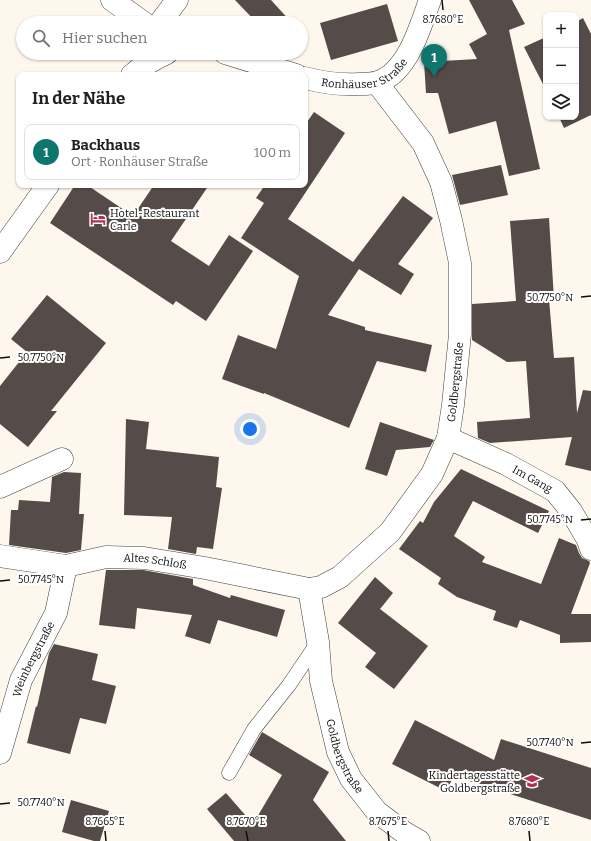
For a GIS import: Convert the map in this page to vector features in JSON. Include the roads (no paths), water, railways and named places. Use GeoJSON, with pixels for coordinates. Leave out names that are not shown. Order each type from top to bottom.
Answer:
{"type":"FeatureCollection","features":[{"type":"Feature","properties":{"kind":"street"},"geometry":{"type":"LineString","coordinates":[[112,0],[134,16]]}},
{"type":"Feature","properties":{"kind":"street"},"geometry":{"type":"LineString","coordinates":[[165,16],[177,0]]}},
{"type":"Feature","properties":{"kind":"street","name":"Ronhäuser Straße"},"geometry":{"type":"LineString","coordinates":[[308,79],[330,84],[348,85],[377,83],[393,74],[405,61],[419,31],[430,0]]}},
{"type":"Feature","properties":{"kind":"street"},"geometry":{"type":"LineString","coordinates":[[135,72],[153,60]]}},
{"type":"Feature","properties":{"kind":"street"},"geometry":{"type":"LineString","coordinates":[[248,60],[286,72]]}},
{"type":"Feature","properties":{"kind":"street","name":"Goldbergstraße"},"geometry":{"type":"LineString","coordinates":[[377,83],[423,143],[441,182],[451,220],[460,263],[460,334],[453,405],[448,438],[432,474],[390,532],[340,577],[321,587],[309,589],[318,642],[321,681],[338,752],[351,779],[377,812],[404,833],[420,841]]}},
{"type":"Feature","properties":{"kind":"street"},"geometry":{"type":"LineString","coordinates":[[0,252],[46,188]]}},
{"type":"Feature","properties":{"kind":"street","name":"Im Gang"},"geometry":{"type":"LineString","coordinates":[[448,438],[506,464],[555,491],[572,511],[588,540],[591,549]]}},
{"type":"Feature","properties":{"kind":"street"},"geometry":{"type":"LineString","coordinates":[[0,487],[62,459]]}},
{"type":"Feature","properties":{"kind":"street","name":"Altes Schloß"},"geometry":{"type":"LineString","coordinates":[[0,556],[66,566],[106,557],[144,558],[205,568],[309,589]]}},
{"type":"Feature","properties":{"kind":"street","name":"Weinbergstraße"},"geometry":{"type":"LineString","coordinates":[[0,753],[21,680],[56,613],[66,566]]}},
{"type":"Feature","properties":{"kind":"lane"},"geometry":{"type":"LineString","coordinates":[[229,773],[254,729],[289,685],[318,642]]}},
{"type":"Feature","properties":{"kind":"place","name":"Backhaus"},"geometry":{"type":"Point","coordinates":[434,77]}},
{"type":"Feature","properties":{"kind":"place","name":"Hotel-Restaurant Carle"},"geometry":{"type":"Point","coordinates":[98,219]}},
{"type":"Feature","properties":{"kind":"place","name":"Kindertagesstätte Goldbergstraße"},"geometry":{"type":"Point","coordinates":[532,781]}}]}
